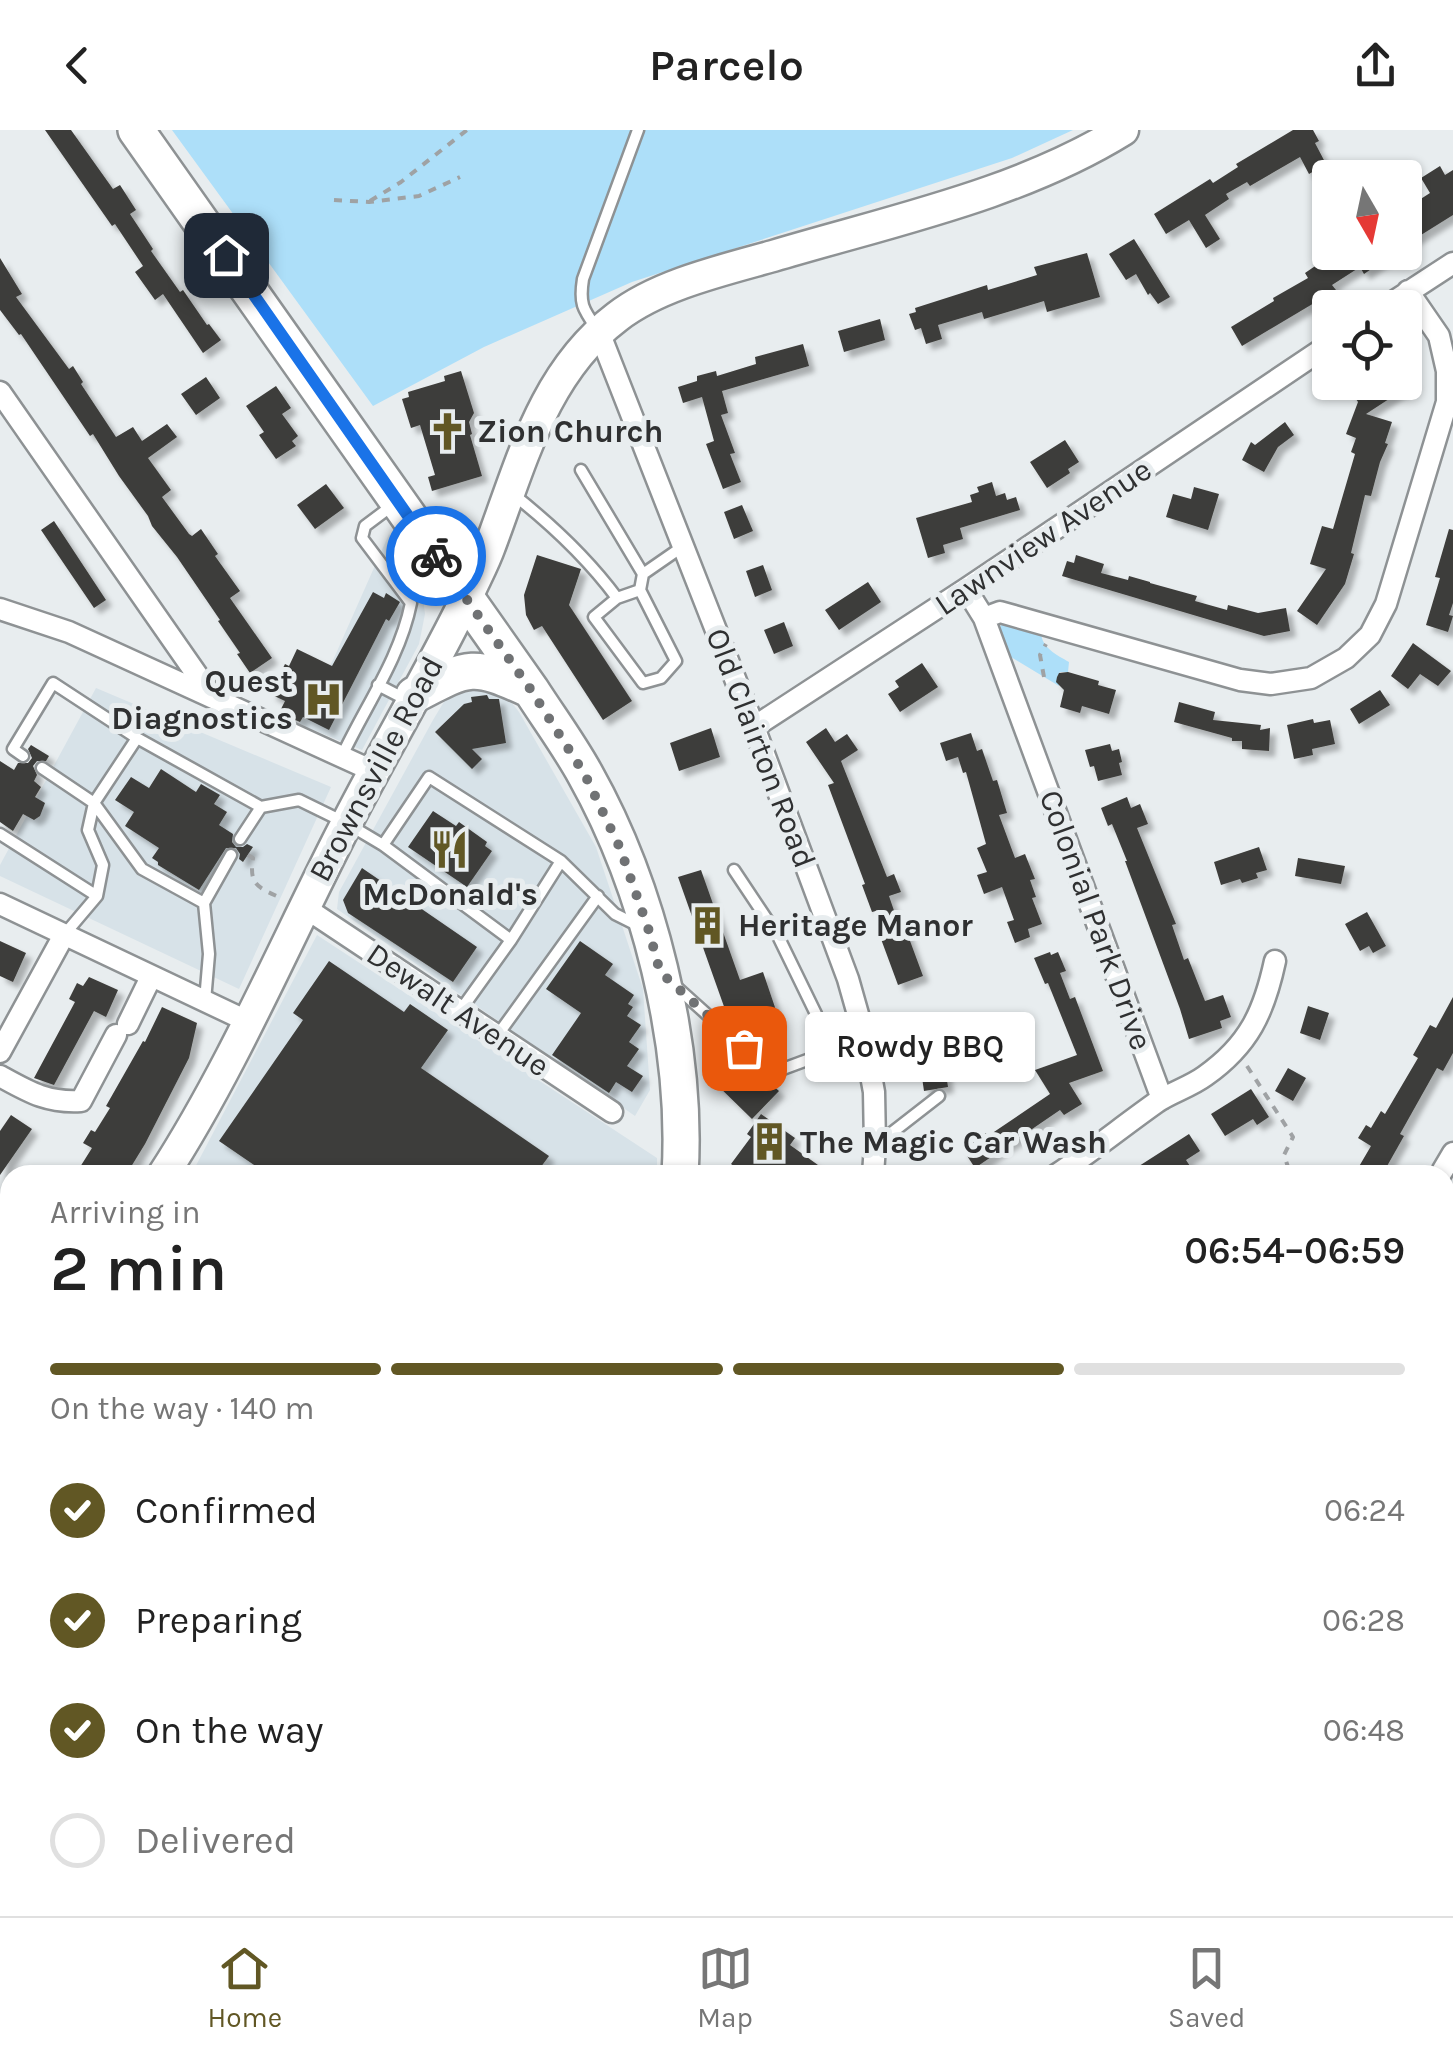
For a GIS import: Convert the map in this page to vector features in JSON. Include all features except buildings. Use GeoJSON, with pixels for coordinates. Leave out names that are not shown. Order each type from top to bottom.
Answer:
{"type":"FeatureCollection","features":[{"type":"Feature","properties":{"kind":"highway"},"geometry":{"type":"LineString","coordinates":[[136,130],[531,690],[585,775],[620,848],[668,1001],[678,1088],[680,1165]]}},
{"type":"Feature","properties":{"kind":"highway"},"geometry":{"type":"LineString","coordinates":[[412,698],[468,670],[494,672],[531,690]]}},
{"type":"Feature","properties":{"kind":"main road","name":"Brownsville Road"},"geometry":{"type":"LineString","coordinates":[[169,1165],[201,1112],[346,823],[466,598],[488,550],[525,446],[551,392],[599,332],[619,315],[669,290],[1032,176],[1123,130]]}},
{"type":"Feature","properties":{"kind":"street"},"geometry":{"type":"LineString","coordinates":[[1410,290],[1453,263]]}},
{"type":"Feature","properties":{"kind":"street"},"geometry":{"type":"LineString","coordinates":[[984,618],[1000,612],[1240,680],[1271,684],[1311,678],[1346,658],[1370,635],[1386,604],[1448,402],[1447,371],[1439,336],[1422,311]]}},
{"type":"Feature","properties":{"kind":"street","name":"Old Clairton Road"},"geometry":{"type":"LineString","coordinates":[[599,332],[848,979],[874,1092],[874,1165]]}},
{"type":"Feature","properties":{"kind":"street","name":"Lawnview Avenue"},"geometry":{"type":"LineString","coordinates":[[754,727],[1312,356]]}},
{"type":"Feature","properties":{"kind":"street"},"geometry":{"type":"LineString","coordinates":[[0,392],[212,696]]}},
{"type":"Feature","properties":{"kind":"street","name":"Colonial Park Drive"},"geometry":{"type":"LineString","coordinates":[[966,589],[984,618],[1162,1098]]}},
{"type":"Feature","properties":{"kind":"street"},"geometry":{"type":"LineString","coordinates":[[0,609],[69,632],[373,771]]}},
{"type":"Feature","properties":{"kind":"street"},"geometry":{"type":"LineString","coordinates":[[0,904],[248,1021]]}},
{"type":"Feature","properties":{"kind":"street","name":"Dewalt Avenue"},"geometry":{"type":"LineString","coordinates":[[304,907],[612,1112]]}},
{"type":"Feature","properties":{"kind":"street"},"geometry":{"type":"LineString","coordinates":[[0,1052],[64,936]]}},
{"type":"Feature","properties":{"kind":"street"},"geometry":{"type":"LineString","coordinates":[[1083,1165],[1162,1098],[1203,1078],[1236,1050],[1255,1025],[1268,995],[1275,960]]}},
{"type":"Feature","properties":{"kind":"street"},"geometry":{"type":"LineString","coordinates":[[0,1076],[57,1102],[81,1101],[152,977]]}},
{"type":"Feature","properties":{"kind":"lane"},"geometry":{"type":"LineString","coordinates":[[599,332],[582,308],[583,280],[638,130]]}},
{"type":"Feature","properties":{"kind":"lane"},"geometry":{"type":"LineString","coordinates":[[581,470],[643,574],[640,590],[676,661],[661,678],[644,683],[594,617],[616,598],[640,590]]}},
{"type":"Feature","properties":{"kind":"lane"},"geometry":{"type":"LineString","coordinates":[[509,491],[598,572],[616,598]]}},
{"type":"Feature","properties":{"kind":"lane"},"geometry":{"type":"LineString","coordinates":[[342,757],[406,629],[411,603],[362,538],[364,526],[398,501]]}},
{"type":"Feature","properties":{"kind":"lane"},"geometry":{"type":"LineString","coordinates":[[643,574],[683,546]]}},
{"type":"Feature","properties":{"kind":"lane"},"geometry":{"type":"LineString","coordinates":[[24,756],[13,748],[53,683],[136,738],[261,807],[299,800],[346,823],[383,845],[511,940]]}},
{"type":"Feature","properties":{"kind":"lane"},"geometry":{"type":"LineString","coordinates":[[378,686],[412,698]]}},
{"type":"Feature","properties":{"kind":"lane"},"geometry":{"type":"LineString","coordinates":[[64,936],[97,896],[103,865],[88,830],[94,803],[136,738]]}},
{"type":"Feature","properties":{"kind":"lane"},"geometry":{"type":"LineString","coordinates":[[42,768],[94,803],[142,869],[204,903]]}},
{"type":"Feature","properties":{"kind":"lane"},"geometry":{"type":"LineString","coordinates":[[383,845],[429,777],[562,862],[615,914],[649,931]]}},
{"type":"Feature","properties":{"kind":"lane"},"geometry":{"type":"LineString","coordinates":[[240,839],[261,807]]}},
{"type":"Feature","properties":{"kind":"lane"},"geometry":{"type":"LineString","coordinates":[[0,834],[97,896]]}},
{"type":"Feature","properties":{"kind":"lane"},"geometry":{"type":"LineString","coordinates":[[204,1002],[210,954],[204,903],[231,854]]}},
{"type":"Feature","properties":{"kind":"lane"},"geometry":{"type":"LineString","coordinates":[[460,1011],[562,862]]}},
{"type":"Feature","properties":{"kind":"lane"},"geometry":{"type":"LineString","coordinates":[[660,972],[772,1073],[826,1054],[816,1014],[778,936],[734,870]]}},
{"type":"Feature","properties":{"kind":"lane"},"geometry":{"type":"LineString","coordinates":[[497,1036],[598,896]]}},
{"type":"Feature","properties":{"kind":"lane"},"geometry":{"type":"LineString","coordinates":[[875,1145],[939,1096]]}},
{"type":"Feature","properties":{"kind":"path"},"geometry":{"type":"LineString","coordinates":[[369,202],[402,182],[467,130]]}},
{"type":"Feature","properties":{"kind":"path"},"geometry":{"type":"LineString","coordinates":[[334,200],[369,202],[419,196],[460,177]]}},
{"type":"Feature","properties":{"kind":"path"},"geometry":{"type":"LineString","coordinates":[[1044,677],[1040,655],[1046,644]]}},
{"type":"Feature","properties":{"kind":"path"},"geometry":{"type":"LineString","coordinates":[[248,855],[253,858],[250,874],[254,882],[304,907]]}},
{"type":"Feature","properties":{"kind":"path"},"geometry":{"type":"LineString","coordinates":[[1236,1050],[1294,1137],[1284,1155],[1288,1165]]}},
{"type":"Feature","properties":{"kind":"shaded area"},"geometry":{"type":"Polygon","coordinates":[[[172,130],[1073,130],[1012,158],[632,282],[484,347],[373,406],[172,130]]]}},
{"type":"Feature","properties":{"kind":"shaded area"},"geometry":{"type":"Polygon","coordinates":[[[389,534],[417,578],[425,614],[419,644],[362,750],[299,724],[334,658],[389,534]]]}},
{"type":"Feature","properties":{"kind":"shaded area"},"geometry":{"type":"Polygon","coordinates":[[[1006,623],[1041,633],[1047,647],[1069,662],[1068,672],[1060,672],[1057,677],[1059,686],[1006,654],[997,631],[1006,623]]]}},
{"type":"Feature","properties":{"kind":"shaded area"},"geometry":{"type":"Polygon","coordinates":[[[96,688],[331,787],[239,989],[0,876],[0,865],[96,688]]]}},
{"type":"Feature","properties":{"kind":"shaded area"},"geometry":{"type":"Polygon","coordinates":[[[458,688],[500,688],[519,712],[596,847],[643,989],[650,1090],[635,1116],[337,909],[339,892],[433,720],[458,688]]]}},
{"type":"Feature","properties":{"kind":"shaded area"},"geometry":{"type":"Polygon","coordinates":[[[317,935],[657,1158],[657,1165],[196,1165],[317,935]]]}},
{"type":"Feature","properties":{"kind":"way so far"},"geometry":{"type":"LineString","coordinates":[[436,556],[531,690],[585,775],[620,848],[660,972],[744,1048]]}},
{"type":"Feature","properties":{"kind":"place","name":"Zion Church"},"geometry":{"type":"Point","coordinates":[447,431]}},
{"type":"Feature","properties":{"kind":"place","name":"Quest Diagnostics"},"geometry":{"type":"Point","coordinates":[323,699]}},
{"type":"Feature","properties":{"kind":"place","name":"McDonald's"},"geometry":{"type":"Point","coordinates":[450,849]}},
{"type":"Feature","properties":{"kind":"place","name":"Heritage Manor"},"geometry":{"type":"Point","coordinates":[708,925]}},
{"type":"Feature","properties":{"kind":"place","name":"Rowdy BBQ"},"geometry":{"type":"Point","coordinates":[744,1048]}},
{"type":"Feature","properties":{"kind":"place","name":"The Magic Car Wash"},"geometry":{"type":"Point","coordinates":[770,1142]}},
{"type":"Feature","properties":{"kind":"route"},"geometry":{"type":"LineString","coordinates":[[226,255],[436,556]]}}]}
